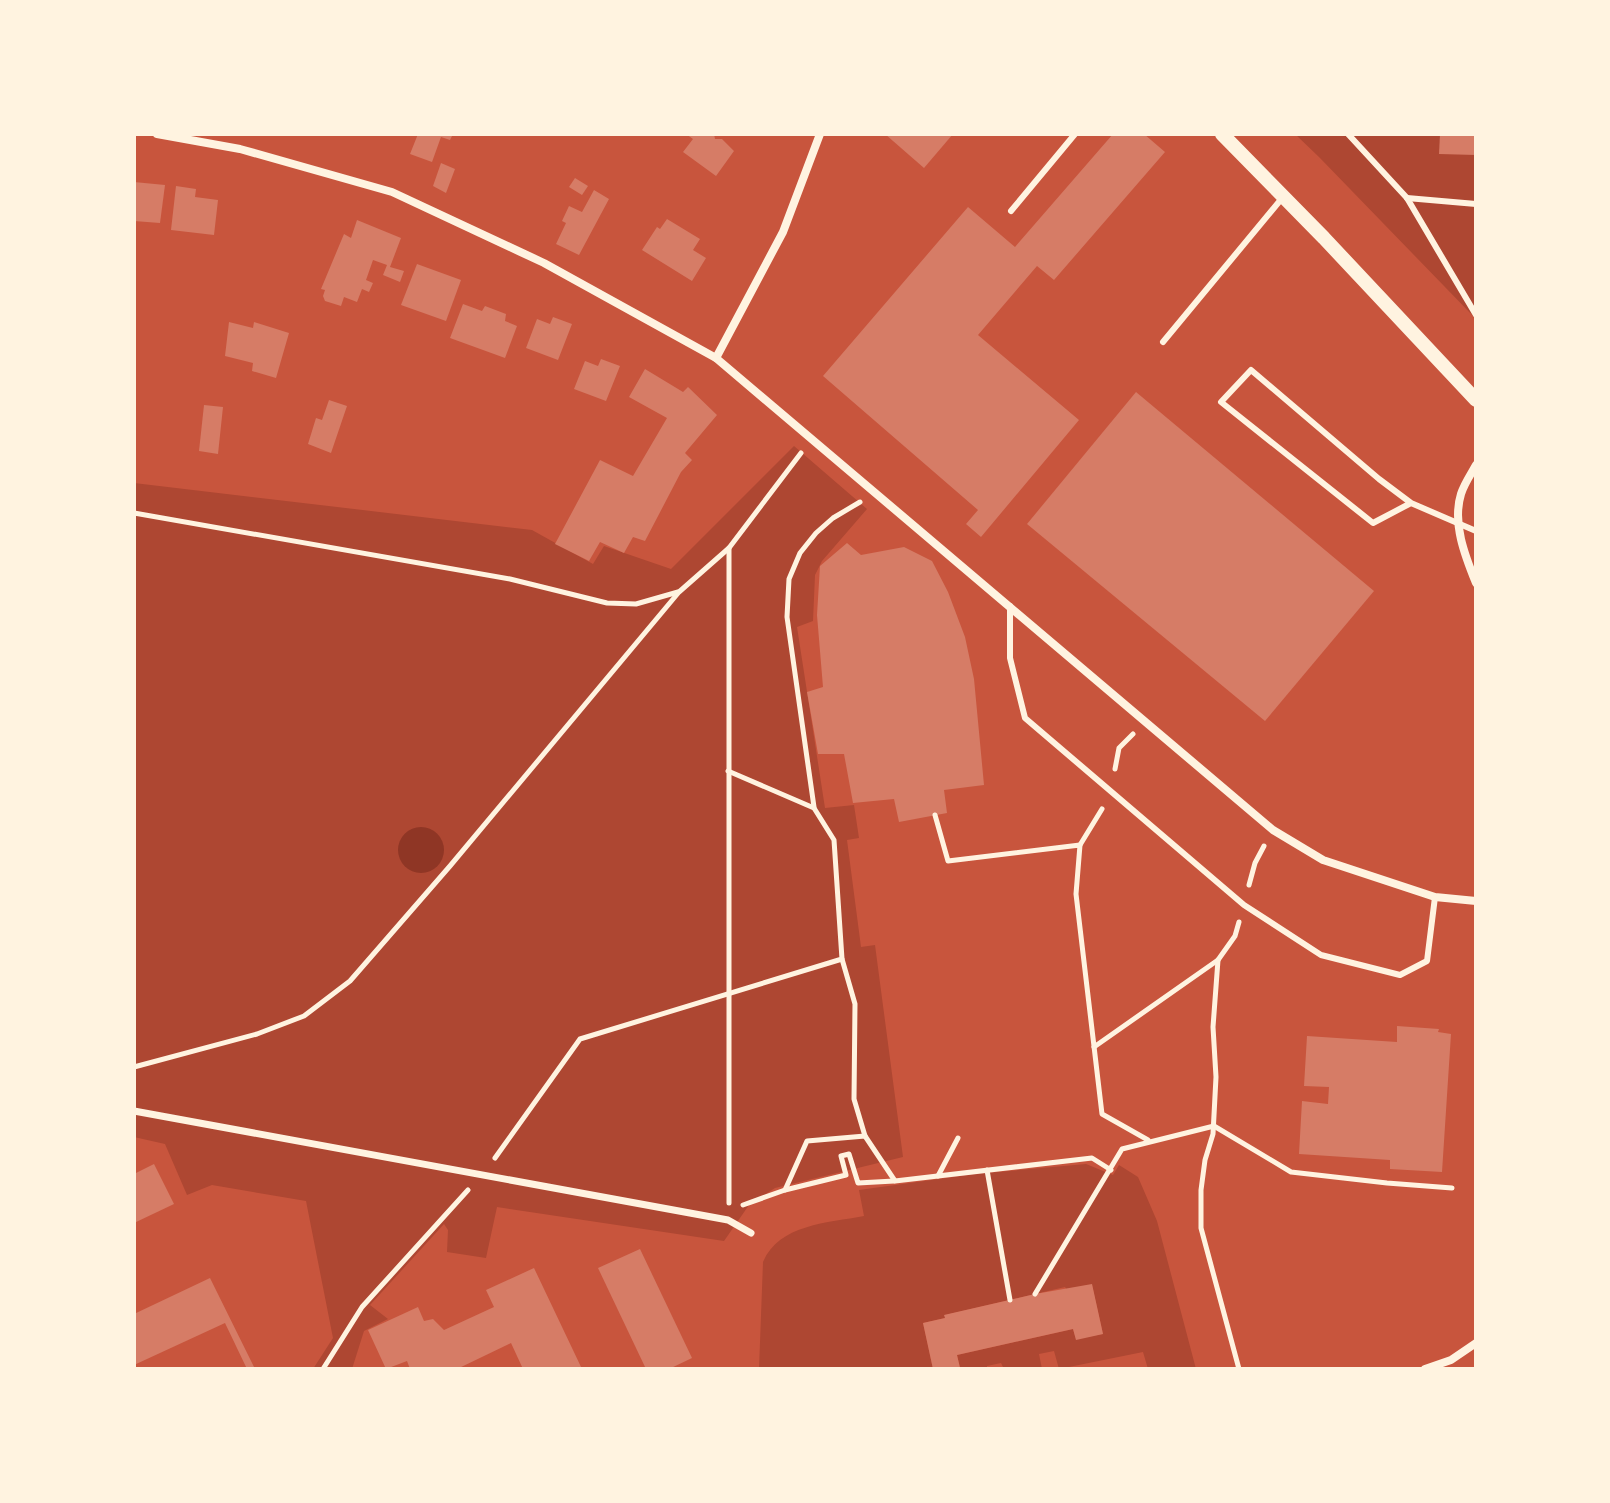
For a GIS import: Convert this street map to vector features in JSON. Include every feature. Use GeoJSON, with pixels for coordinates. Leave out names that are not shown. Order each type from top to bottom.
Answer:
{"type":"FeatureCollection","features":[{"type":"Feature","properties":{"kind":"street"},"geometry":{"type":"LineString","coordinates":[[157,134],[240,149],[392,192],[544,263],[716,358],[1273,830],[1323,860],[1435,897],[1476,901]]}},
{"type":"Feature","properties":{"kind":"street"},"geometry":{"type":"LineString","coordinates":[[716,358],[783,232],[820,134]]}},
{"type":"Feature","properties":{"kind":"street"},"geometry":{"type":"LineString","coordinates":[[1222,134],[1476,400]]}},
{"type":"Feature","properties":{"kind":"street"},"geometry":{"type":"LineString","coordinates":[[1476,465],[1460,496],[1459,524],[1463,552],[1476,583]]}},
{"type":"Feature","properties":{"kind":"street"},"geometry":{"type":"LineString","coordinates":[[134,1111],[728,1220],[751,1233]]}},
{"type":"Feature","properties":{"kind":"street"},"geometry":{"type":"LineString","coordinates":[[1425,1369],[1451,1360],[1476,1343]]}},
{"type":"Feature","properties":{"kind":"lane"},"geometry":{"type":"LineString","coordinates":[[1011,211],[1075,134]]}},
{"type":"Feature","properties":{"kind":"lane"},"geometry":{"type":"LineString","coordinates":[[1348,134],[1407,198],[1476,315]]}},
{"type":"Feature","properties":{"kind":"lane"},"geometry":{"type":"LineString","coordinates":[[1163,342],[1283,197]]}},
{"type":"Feature","properties":{"kind":"lane"},"geometry":{"type":"LineString","coordinates":[[1407,198],[1476,204]]}},
{"type":"Feature","properties":{"kind":"lane"},"geometry":{"type":"LineString","coordinates":[[1411,503],[1373,523],[1221,402],[1251,370],[1411,503],[1476,531]]}},
{"type":"Feature","properties":{"kind":"lane"},"geometry":{"type":"LineString","coordinates":[[1010,606],[1010,658],[1025,718],[1244,905],[1321,955],[1400,975],[1427,961],[1435,897]]}},
{"type":"Feature","properties":{"kind":"path"},"geometry":{"type":"LineString","coordinates":[[134,1067],[257,1034],[304,1016],[350,981],[460,855],[679,592],[729,548],[812,439]]}},
{"type":"Feature","properties":{"kind":"path"},"geometry":{"type":"LineString","coordinates":[[876,492],[833,518],[800,553],[789,579],[787,617],[814,808],[834,840],[842,959],[855,1004],[854,1099],[865,1136],[895,1181]]}},
{"type":"Feature","properties":{"kind":"path"},"geometry":{"type":"LineString","coordinates":[[134,513],[510,579],[607,603],[636,604],[679,592]]}},
{"type":"Feature","properties":{"kind":"path"},"geometry":{"type":"LineString","coordinates":[[729,548],[728,1210],[785,1190],[846,1175],[841,1156],[849,1154],[858,1183],[1092,1158],[1111,1170]]}},
{"type":"Feature","properties":{"kind":"path"},"geometry":{"type":"LineString","coordinates":[[728,771],[814,808]]}},
{"type":"Feature","properties":{"kind":"path"},"geometry":{"type":"LineString","coordinates":[[935,815],[948,861],[1080,845],[1076,894],[1102,1114],[1149,1140]]}},
{"type":"Feature","properties":{"kind":"path"},"geometry":{"type":"LineString","coordinates":[[1094,1047],[1218,960],[1235,936],[1255,863],[1273,830]]}},
{"type":"Feature","properties":{"kind":"path"},"geometry":{"type":"LineString","coordinates":[[323,1369],[362,1307],[482,1175],[580,1039],[842,959]]}},
{"type":"Feature","properties":{"kind":"path"},"geometry":{"type":"LineString","coordinates":[[1218,960],[1213,1027],[1216,1077],[1214,1126],[1201,1190],[1201,1228],[1239,1369]]}},
{"type":"Feature","properties":{"kind":"path"},"geometry":{"type":"LineString","coordinates":[[1035,1294],[1122,1149],[1149,1140],[1214,1126],[1291,1172],[1452,1188]]}},
{"type":"Feature","properties":{"kind":"path"},"geometry":{"type":"LineString","coordinates":[[785,1190],[807,1141],[865,1136]]}},
{"type":"Feature","properties":{"kind":"path"},"geometry":{"type":"LineString","coordinates":[[938,1176],[958,1138]]}},
{"type":"Feature","properties":{"kind":"path"},"geometry":{"type":"LineString","coordinates":[[987,1170],[1010,1300]]}},
{"type":"Feature","properties":{"kind":"shaded area"},"geometry":{"type":"Polygon","coordinates":[[[1295,134],[1476,134],[1476,319],[1319,157],[1295,134]]]}},
{"type":"Feature","properties":{"kind":"shaded area"},"geometry":{"type":"Polygon","coordinates":[[[794,446],[867,509],[822,561],[815,575],[813,621],[797,627],[825,808],[854,805],[859,838],[847,840],[861,947],[875,945],[903,1157],[775,1188],[749,1205],[724,1241],[497,1207],[486,1258],[447,1252],[448,1230],[444,1224],[370,1305],[388,1319],[364,1331],[352,1369],[313,1369],[333,1338],[306,1201],[212,1185],[187,1195],[165,1144],[134,1137],[134,483],[532,530],[593,564],[604,546],[671,569],[794,446]]]}},
{"type":"Feature","properties":{"kind":"shaded area"},"geometry":{"type":"Polygon","coordinates":[[[421,827],[438,833],[444,850],[438,867],[421,873],[404,867],[398,850],[404,833],[421,827]]]}},
{"type":"Feature","properties":{"kind":"shaded area"},"geometry":{"type":"Polygon","coordinates":[[[1086,1164],[1113,1175],[1119,1165],[1138,1177],[1157,1221],[1196,1369],[1148,1369],[1143,1352],[1059,1369],[1054,1351],[1039,1354],[1042,1369],[1004,1369],[1001,1363],[987,1366],[987,1369],[953,1369],[960,1367],[957,1355],[1073,1329],[1076,1339],[1103,1334],[1092,1285],[1067,1290],[1065,1287],[923,1323],[933,1369],[759,1369],[763,1262],[770,1249],[780,1240],[806,1227],[864,1216],[859,1190],[975,1174],[1086,1164]]]}},
{"type":"Feature","properties":{"kind":"building"},"geometry":{"type":"Polygon","coordinates":[[[418,134],[453,134],[450,140],[441,137],[432,162],[410,154],[418,134]]]}},
{"type":"Feature","properties":{"kind":"building"},"geometry":{"type":"Polygon","coordinates":[[[686,134],[714,134],[715,139],[722,139],[734,151],[716,176],[683,152],[693,139],[686,134]]]}},
{"type":"Feature","properties":{"kind":"building"},"geometry":{"type":"Polygon","coordinates":[[[885,134],[953,134],[924,168],[885,134]]]}},
{"type":"Feature","properties":{"kind":"building"},"geometry":{"type":"Polygon","coordinates":[[[1113,134],[1144,134],[1165,152],[1054,280],[1037,266],[978,335],[1079,420],[981,537],[966,524],[978,510],[823,376],[968,207],[1015,247],[1113,134]]]}},
{"type":"Feature","properties":{"kind":"building"},"geometry":{"type":"Polygon","coordinates":[[[1440,134],[1476,134],[1476,155],[1439,154],[1440,134]]]}},
{"type":"Feature","properties":{"kind":"building"},"geometry":{"type":"Polygon","coordinates":[[[441,163],[455,169],[446,193],[433,186],[441,163]]]}},
{"type":"Feature","properties":{"kind":"building"},"geometry":{"type":"Polygon","coordinates":[[[575,178],[588,186],[582,195],[569,187],[575,178]]]}},
{"type":"Feature","properties":{"kind":"building"},"geometry":{"type":"Polygon","coordinates":[[[134,182],[165,185],[160,223],[134,221],[134,182]]]}},
{"type":"Feature","properties":{"kind":"building"},"geometry":{"type":"Polygon","coordinates":[[[176,186],[196,189],[195,197],[218,200],[214,235],[171,230],[176,186]]]}},
{"type":"Feature","properties":{"kind":"building"},"geometry":{"type":"Polygon","coordinates":[[[594,190],[609,199],[579,255],[556,244],[566,223],[562,221],[569,206],[582,212],[594,190]]]}},
{"type":"Feature","properties":{"kind":"building"},"geometry":{"type":"Polygon","coordinates":[[[667,219],[700,239],[693,250],[706,258],[692,281],[642,250],[657,227],[660,229],[667,219]]]}},
{"type":"Feature","properties":{"kind":"building"},"geometry":{"type":"Polygon","coordinates":[[[357,220],[401,238],[390,267],[404,271],[400,282],[383,275],[387,265],[373,260],[366,280],[373,283],[369,292],[362,289],[357,302],[344,297],[341,306],[325,301],[325,290],[321,289],[344,234],[351,238],[357,220]]]}},
{"type":"Feature","properties":{"kind":"building"},"geometry":{"type":"Polygon","coordinates":[[[417,264],[461,280],[446,321],[401,305],[417,264]]]}},
{"type":"Feature","properties":{"kind":"building"},"geometry":{"type":"Polygon","coordinates":[[[463,304],[482,311],[485,306],[506,314],[505,321],[517,326],[505,358],[450,338],[463,304]]]}},
{"type":"Feature","properties":{"kind":"building"},"geometry":{"type":"Polygon","coordinates":[[[553,317],[572,324],[558,360],[526,348],[537,319],[550,324],[553,317]]]}},
{"type":"Feature","properties":{"kind":"building"},"geometry":{"type":"Polygon","coordinates":[[[229,322],[253,328],[254,322],[289,333],[276,378],[252,371],[253,363],[225,356],[229,322]]]}},
{"type":"Feature","properties":{"kind":"building"},"geometry":{"type":"Polygon","coordinates":[[[601,359],[620,366],[606,401],[574,389],[585,361],[598,366],[601,359]]]}},
{"type":"Feature","properties":{"kind":"building"},"geometry":{"type":"Polygon","coordinates":[[[645,369],[683,392],[688,387],[717,415],[685,453],[692,460],[681,472],[645,541],[633,537],[624,553],[600,542],[589,561],[555,544],[600,460],[633,476],[667,418],[629,397],[645,369]]]}},
{"type":"Feature","properties":{"kind":"building"},"geometry":{"type":"Polygon","coordinates":[[[1136,392],[1374,591],[1265,721],[1027,524],[1136,392]]]}},
{"type":"Feature","properties":{"kind":"building"},"geometry":{"type":"Polygon","coordinates":[[[329,400],[347,406],[331,453],[308,444],[316,418],[322,420],[329,400]]]}},
{"type":"Feature","properties":{"kind":"building"},"geometry":{"type":"Polygon","coordinates":[[[204,405],[223,407],[218,454],[199,451],[204,405]]]}},
{"type":"Feature","properties":{"kind":"building"},"geometry":{"type":"Polygon","coordinates":[[[847,543],[861,555],[904,547],[932,561],[965,637],[974,679],[984,785],[944,790],[947,813],[899,822],[894,799],[853,803],[844,754],[818,754],[807,692],[823,687],[817,615],[820,566],[847,543]]]}},
{"type":"Feature","properties":{"kind":"building"},"geometry":{"type":"Polygon","coordinates":[[[1397,1026],[1439,1029],[1438,1032],[1451,1034],[1442,1172],[1390,1169],[1390,1160],[1299,1154],[1302,1101],[1328,1104],[1329,1087],[1304,1086],[1307,1036],[1397,1042],[1397,1026]]]}},
{"type":"Feature","properties":{"kind":"building"},"geometry":{"type":"Polygon","coordinates":[[[154,1164],[174,1204],[134,1223],[134,1174],[154,1164]]]}},
{"type":"Feature","properties":{"kind":"building"},"geometry":{"type":"Polygon","coordinates":[[[640,1249],[692,1358],[669,1369],[646,1369],[598,1268],[640,1249]]]}},
{"type":"Feature","properties":{"kind":"building"},"geometry":{"type":"Polygon","coordinates":[[[534,1268],[582,1369],[523,1369],[511,1343],[457,1369],[410,1369],[407,1361],[386,1369],[368,1330],[418,1307],[424,1321],[433,1319],[444,1330],[494,1307],[486,1290],[534,1268]]]}},
{"type":"Feature","properties":{"kind":"building"},"geometry":{"type":"Polygon","coordinates":[[[210,1278],[255,1369],[247,1369],[225,1323],[134,1365],[134,1314],[210,1278]]]}},
{"type":"Feature","properties":{"kind":"building"},"geometry":{"type":"Polygon","coordinates":[[[1092,1284],[1103,1334],[1076,1340],[1073,1329],[957,1355],[960,1368],[933,1369],[923,1323],[945,1318],[944,1315],[1035,1294],[1092,1284]]]}}]}
